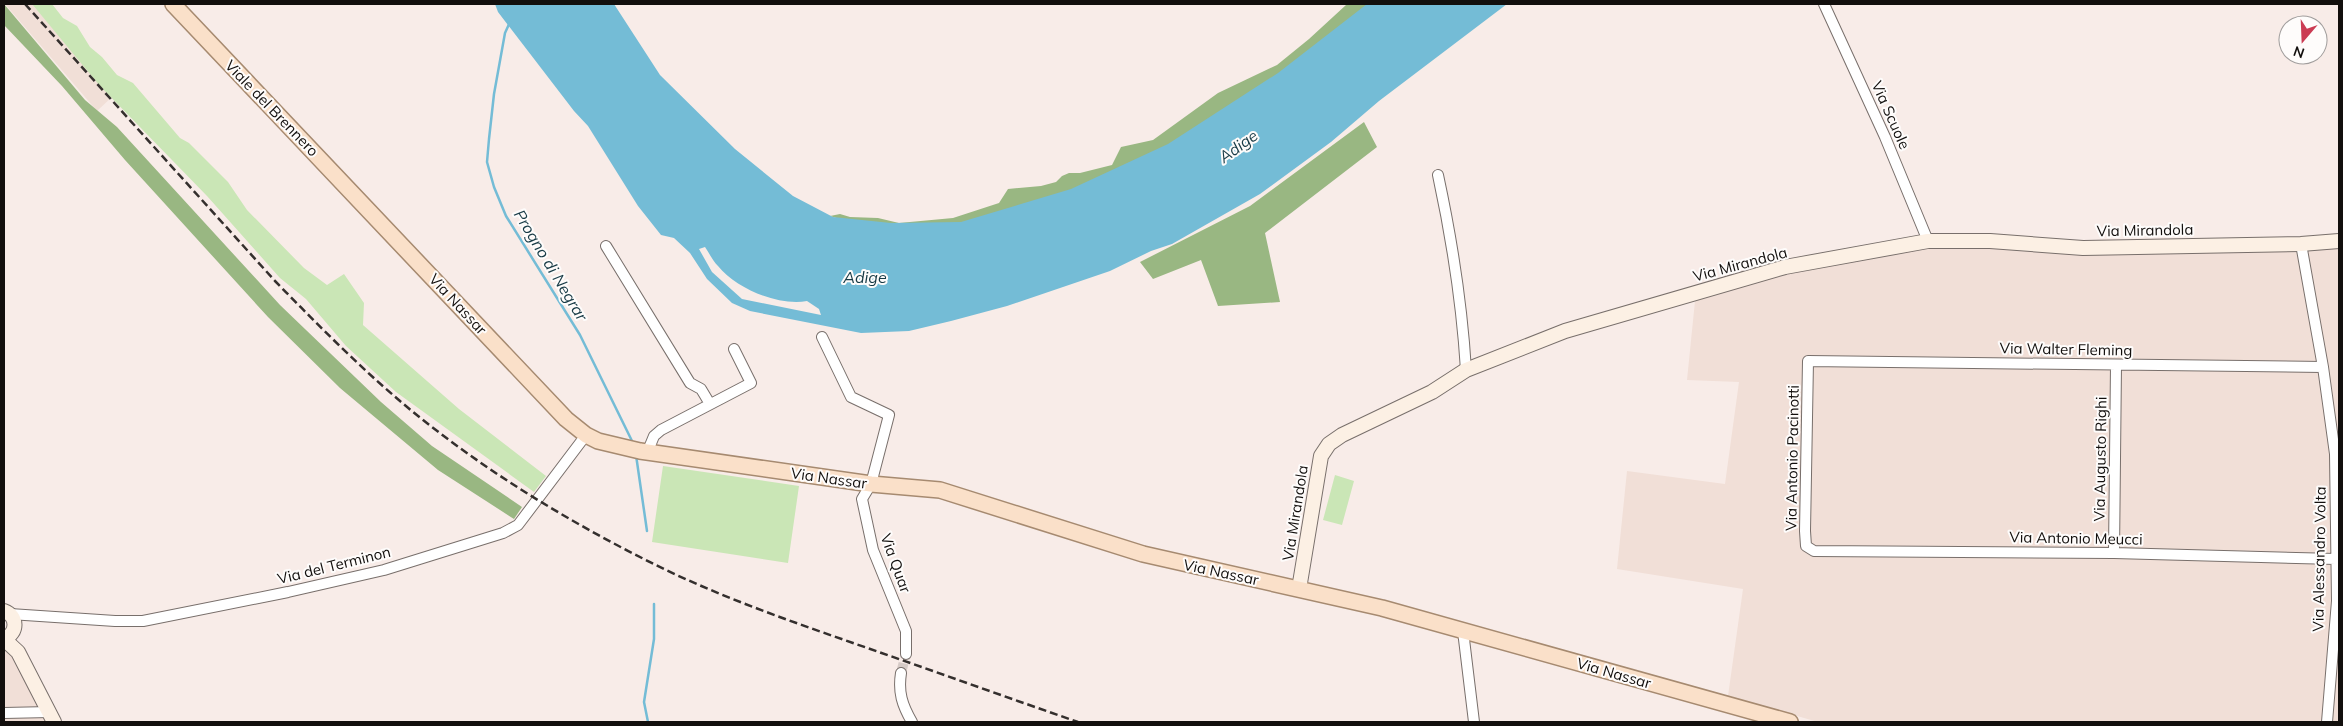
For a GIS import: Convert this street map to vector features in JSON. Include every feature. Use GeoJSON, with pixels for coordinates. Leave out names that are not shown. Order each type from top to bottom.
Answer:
{"type":"FeatureCollection","features":[{"type":"Feature","properties":{"kind":"main road","name":"Viale del Brennero"},"geometry":{"type":"LineString","coordinates":[[174,4],[370,211]]}},
{"type":"Feature","properties":{"kind":"main road","name":"Via Nassar"},"geometry":{"type":"LineString","coordinates":[[370,211],[566,419],[586,434],[619,447],[871,484],[940,490],[1143,554],[1382,608],[1790,722]]}},
{"type":"Feature","properties":{"kind":"street","name":"Via Scuole"},"geometry":{"type":"LineString","coordinates":[[1824,4],[1885,137],[1928,241]]}},
{"type":"Feature","properties":{"kind":"street"},"geometry":{"type":"LineString","coordinates":[[1438,175],[1455,255],[1463,322],[1466,370]]}},
{"type":"Feature","properties":{"kind":"street","name":"Via Mirandola"},"geometry":{"type":"LineString","coordinates":[[1299,589],[1321,456],[1329,444],[1342,435],[1432,392],[1466,370],[1565,331],[1785,267],[1928,241],[1990,241],[2083,248],[2301,244],[2339,241]]}},
{"type":"Feature","properties":{"kind":"street","name":"Via Alessandro Volta"},"geometry":{"type":"LineString","coordinates":[[2301,244],[2335,425],[2338,601],[2326,722]]}},
{"type":"Feature","properties":{"kind":"street"},"geometry":{"type":"LineString","coordinates":[[606,246],[690,383],[701,390],[710,404]]}},
{"type":"Feature","properties":{"kind":"street","name":"Via Quar"},"geometry":{"type":"LineString","coordinates":[[822,337],[851,397],[890,415],[871,484],[862,499],[871,542],[906,631],[906,654]]}},
{"type":"Feature","properties":{"kind":"street"},"geometry":{"type":"LineString","coordinates":[[643,452],[654,436],[662,430],[750,383],[734,349]]}},
{"type":"Feature","properties":{"kind":"street","name":"Via Walter Fleming"},"geometry":{"type":"LineString","coordinates":[[1808,361],[2323,367]]}},
{"type":"Feature","properties":{"kind":"street","name":"Via Antonio Pacinotti"},"geometry":{"type":"LineString","coordinates":[[1808,361],[1805,531],[1806,546],[1814,551]]}},
{"type":"Feature","properties":{"kind":"street","name":"Via Augusto Righi"},"geometry":{"type":"LineString","coordinates":[[2114,553],[2116,365]]}},
{"type":"Feature","properties":{"kind":"street","name":"Via del Terminon"},"geometry":{"type":"LineString","coordinates":[[8,626],[40,615],[115,621],[143,621],[288,592],[384,570],[467,542],[503,533],[518,526],[586,434]]}},
{"type":"Feature","properties":{"kind":"street","name":"Via Antonio Meucci"},"geometry":{"type":"LineString","coordinates":[[1814,551],[2114,553],[2336,559]]}},
{"type":"Feature","properties":{"kind":"street"},"geometry":{"type":"LineString","coordinates":[[8,626],[18,652],[52,717]]}},
{"type":"Feature","properties":{"kind":"street"},"geometry":{"type":"LineString","coordinates":[[1463,631],[1474,722]]}},
{"type":"Feature","properties":{"kind":"street"},"geometry":{"type":"LineString","coordinates":[[901,673],[899,687],[901,702],[912,722]]}},
{"type":"Feature","properties":{"kind":"street"},"geometry":{"type":"LineString","coordinates":[[4,712],[52,717]]}},
{"type":"Feature","properties":{"kind":"shaded area"},"geometry":{"type":"Polygon","coordinates":[[[5,4],[32,4],[112,97],[97,111],[5,4]]]}},
{"type":"Feature","properties":{"kind":"shaded area"},"geometry":{"type":"Polygon","coordinates":[[[1951,242],[2339,243],[2339,722],[1818,722],[1728,696],[1743,589],[1617,569],[1627,471],[1725,484],[1739,382],[1687,380],[1695,301],[1842,257],[1951,242]]]}},
{"type":"Feature","properties":{"kind":"shaded area"},"geometry":{"type":"Polygon","coordinates":[[[4,640],[51,722],[4,722],[4,640]]]}},
{"type":"Feature","properties":{"kind":"green space"},"geometry":{"type":"Polygon","coordinates":[[[4,4],[85,100],[117,127],[280,305],[381,402],[432,446],[522,507],[514,519],[438,470],[340,388],[268,317],[125,160],[62,86],[4,25],[4,4]]]}},
{"type":"Feature","properties":{"kind":"green space"},"geometry":{"type":"Polygon","coordinates":[[[32,4],[52,4],[63,18],[77,26],[90,47],[102,57],[117,75],[133,83],[180,138],[189,143],[228,182],[247,210],[304,268],[327,285],[344,274],[364,303],[363,325],[459,409],[546,476],[534,492],[396,392],[346,346],[306,299],[280,278],[207,196],[100,86],[32,4]]]}},
{"type":"Feature","properties":{"kind":"green space"},"geometry":{"type":"Polygon","coordinates":[[[1387,4],[1101,191],[899,238],[830,216],[840,214],[850,217],[878,218],[899,223],[953,218],[999,203],[1008,189],[1041,186],[1056,182],[1062,176],[1069,173],[1080,173],[1112,165],[1121,147],[1153,140],[1218,93],[1277,65],[1346,5],[1387,4]]]}},
{"type":"Feature","properties":{"kind":"green space"},"geometry":{"type":"Polygon","coordinates":[[[1364,122],[1377,147],[1265,233],[1280,302],[1218,306],[1201,260],[1153,279],[1140,262],[1250,206],[1364,122]]]}},
{"type":"Feature","properties":{"kind":"green space"},"geometry":{"type":"Polygon","coordinates":[[[663,466],[799,486],[788,563],[652,542],[663,466]]]}},
{"type":"Feature","properties":{"kind":"green space"},"geometry":{"type":"Polygon","coordinates":[[[1335,475],[1354,481],[1342,525],[1323,520],[1335,475]]]}},
{"type":"Feature","properties":{"kind":"water","name":"Adige"},"geometry":{"type":"Polygon","coordinates":[[[495,4],[614,4],[660,75],[735,149],[793,196],[833,217],[891,223],[961,222],[1071,189],[1168,144],[1278,73],[1367,4],[1507,4],[1379,101],[1331,142],[1260,194],[1172,244],[1151,251],[1110,271],[1007,306],[909,331],[861,333],[750,311],[732,303],[707,279],[690,253],[674,238],[661,235],[638,206],[588,126],[574,111],[498,12],[495,4]],[[705,247],[699,249],[712,272],[742,299],[821,315],[819,309],[807,301],[784,301],[771,298],[736,282],[714,262],[705,247]]]}},
{"type":"Feature","properties":{"kind":"waterway","name":"Progno di Negrar"},"geometry":{"type":"LineString","coordinates":[[510,22],[505,33],[494,94],[489,139],[487,162],[494,187],[506,216],[580,335],[633,443]]}},
{"type":"Feature","properties":{"kind":"waterway","name":"Progno di Negrar"},"geometry":{"type":"LineString","coordinates":[[636,455],[647,531]]}},
{"type":"Feature","properties":{"kind":"waterway","name":"Progno di Negrar"},"geometry":{"type":"LineString","coordinates":[[648,722],[644,702],[654,639],[654,604]]}},
{"type":"Feature","properties":{"kind":"tunnel"},"geometry":{"type":"LineString","coordinates":[[901,673],[906,654]]}},
{"type":"Feature","properties":{"kind":"railway"},"geometry":{"type":"LineString","coordinates":[[25,4],[275,281],[370,375],[459,448],[516,486],[605,539],[712,591],[1078,722]]}}]}
